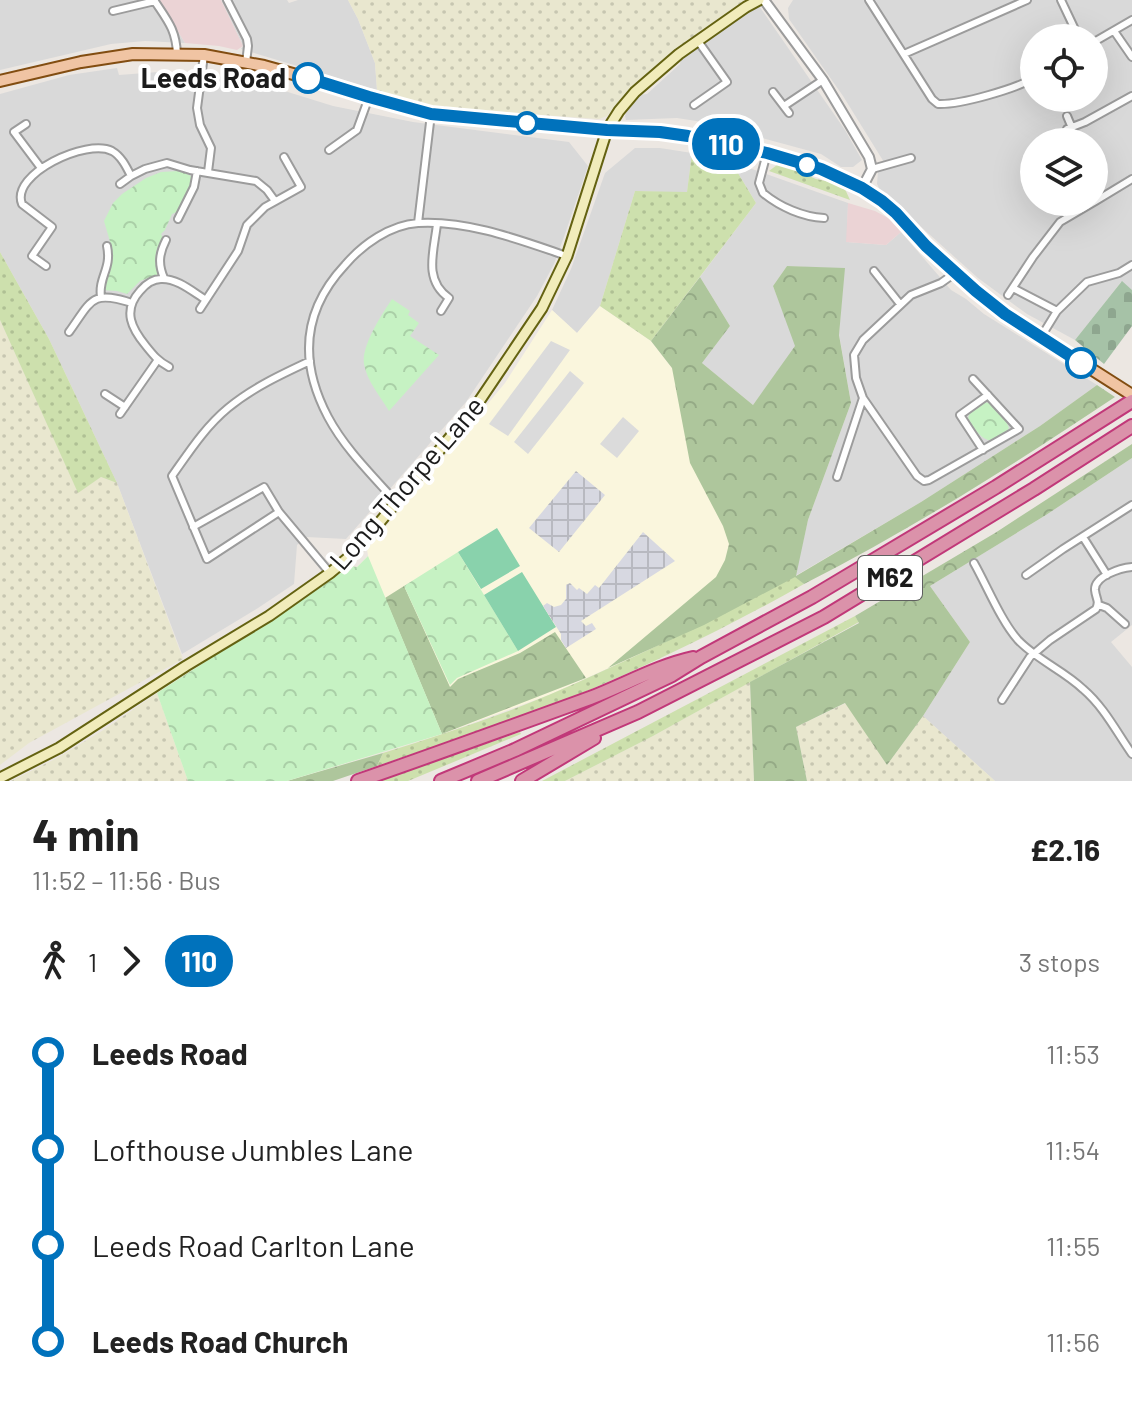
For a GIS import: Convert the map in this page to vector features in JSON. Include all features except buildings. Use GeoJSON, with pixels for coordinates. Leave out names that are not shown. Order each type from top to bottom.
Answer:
{"type":"FeatureCollection","features":[{"type":"Feature","properties":{"kind":"highway","name":"M62"},"geometry":{"type":"LineString","coordinates":[[441,781],[515,750],[672,675],[996,487],[1132,401]]}},
{"type":"Feature","properties":{"kind":"highway","name":"M62"},"geometry":{"type":"LineString","coordinates":[[522,781],[638,712],[824,617],[1021,498],[1132,426]]}},
{"type":"Feature","properties":{"kind":"highway"},"geometry":{"type":"LineString","coordinates":[[358,781],[600,694],[674,662],[701,657]]}},
{"type":"Feature","properties":{"kind":"highway","name":"M62"},"geometry":{"type":"LineString","coordinates":[[478,781],[638,712]]}},
{"type":"Feature","properties":{"kind":"main road","name":"Long Thorpe Lane"},"geometry":{"type":"LineString","coordinates":[[0,778],[59,748],[269,616],[355,552],[487,391],[542,308],[567,256],[607,130],[619,111],[659,70],[746,7],[762,0]]}},
{"type":"Feature","properties":{"kind":"main road"},"geometry":{"type":"LineString","coordinates":[[0,81],[81,62],[133,54],[204,55],[304,77],[431,114],[660,132],[767,153],[821,169],[862,188],[896,213],[955,273],[1005,314],[1132,395]]}},
{"type":"Feature","properties":{"kind":"street"},"geometry":{"type":"LineString","coordinates":[[227,0],[247,39],[246,63]]}},
{"type":"Feature","properties":{"kind":"street"},"geometry":{"type":"LineString","coordinates":[[762,0],[823,80],[869,157],[872,169],[862,188]]}},
{"type":"Feature","properties":{"kind":"street"},"geometry":{"type":"LineString","coordinates":[[869,0],[938,104],[968,100],[1020,86]]}},
{"type":"Feature","properties":{"kind":"street"},"geometry":{"type":"LineString","coordinates":[[904,54],[1027,0]]}},
{"type":"Feature","properties":{"kind":"street"},"geometry":{"type":"LineString","coordinates":[[1061,0],[1072,24]]}},
{"type":"Feature","properties":{"kind":"street"},"geometry":{"type":"LineString","coordinates":[[113,11],[154,1],[174,31],[177,54]]}},
{"type":"Feature","properties":{"kind":"street"},"geometry":{"type":"LineString","coordinates":[[1108,34],[1132,20]]}},
{"type":"Feature","properties":{"kind":"street"},"geometry":{"type":"LineString","coordinates":[[1114,31],[1132,57]]}},
{"type":"Feature","properties":{"kind":"street"},"geometry":{"type":"LineString","coordinates":[[694,105],[727,82],[698,41]]}},
{"type":"Feature","properties":{"kind":"street"},"geometry":{"type":"LineString","coordinates":[[204,55],[197,108],[200,125],[211,148],[208,172]]}},
{"type":"Feature","properties":{"kind":"street"},"geometry":{"type":"LineString","coordinates":[[784,106],[823,80]]}},
{"type":"Feature","properties":{"kind":"street"},"geometry":{"type":"LineString","coordinates":[[773,92],[789,113]]}},
{"type":"Feature","properties":{"kind":"street"},"geometry":{"type":"LineString","coordinates":[[1067,116],[1070,128],[1132,96]]}},
{"type":"Feature","properties":{"kind":"street"},"geometry":{"type":"LineString","coordinates":[[329,150],[357,130],[369,97]]}},
{"type":"Feature","properties":{"kind":"street"},"geometry":{"type":"LineString","coordinates":[[418,223],[431,114]]}},
{"type":"Feature","properties":{"kind":"street"},"geometry":{"type":"LineString","coordinates":[[26,124],[14,132],[41,168]]}},
{"type":"Feature","properties":{"kind":"street"},"geometry":{"type":"LineString","coordinates":[[46,266],[32,256],[52,227],[19,199],[19,194],[41,168],[73,152],[101,147],[121,158],[131,176]]}},
{"type":"Feature","properties":{"kind":"street"},"geometry":{"type":"LineString","coordinates":[[767,153],[759,183],[763,193],[802,214],[824,218]]}},
{"type":"Feature","properties":{"kind":"street"},"geometry":{"type":"LineString","coordinates":[[200,309],[238,251],[247,225],[255,215],[301,187],[284,157]]}},
{"type":"Feature","properties":{"kind":"street"},"geometry":{"type":"LineString","coordinates":[[872,169],[911,158]]}},
{"type":"Feature","properties":{"kind":"street"},"geometry":{"type":"LineString","coordinates":[[120,184],[145,169],[167,163],[256,181],[275,201]]}},
{"type":"Feature","properties":{"kind":"street"},"geometry":{"type":"LineString","coordinates":[[178,219],[194,187],[197,171]]}},
{"type":"Feature","properties":{"kind":"street"},"geometry":{"type":"LineString","coordinates":[[1108,195],[1130,183]]}},
{"type":"Feature","properties":{"kind":"street"},"geometry":{"type":"LineString","coordinates":[[1008,295],[1060,222],[1070,216]]}},
{"type":"Feature","properties":{"kind":"street"},"geometry":{"type":"LineString","coordinates":[[397,503],[356,457],[328,417],[310,361],[310,327],[316,308],[337,273],[365,246],[382,235],[418,223],[476,229],[567,256]]}},
{"type":"Feature","properties":{"kind":"street"},"geometry":{"type":"LineString","coordinates":[[437,224],[432,276],[441,293],[449,298],[441,311]]}},
{"type":"Feature","properties":{"kind":"street"},"geometry":{"type":"LineString","coordinates":[[164,278],[159,266],[161,249],[166,240]]}},
{"type":"Feature","properties":{"kind":"street"},"geometry":{"type":"LineString","coordinates":[[101,297],[100,284],[109,264],[107,246]]}},
{"type":"Feature","properties":{"kind":"street"},"geometry":{"type":"LineString","coordinates":[[1041,337],[1057,311],[1087,282],[1119,273],[1132,265]]}},
{"type":"Feature","properties":{"kind":"street"},"geometry":{"type":"LineString","coordinates":[[874,271],[900,304]]}},
{"type":"Feature","properties":{"kind":"street"},"geometry":{"type":"LineString","coordinates":[[955,273],[941,283],[911,295],[863,340],[854,355],[856,378],[863,398],[917,476],[924,481],[1019,429],[973,379]]}},
{"type":"Feature","properties":{"kind":"street"},"geometry":{"type":"LineString","coordinates":[[169,367],[157,361],[133,329],[132,303],[143,287],[164,278],[206,300]]}},
{"type":"Feature","properties":{"kind":"street"},"geometry":{"type":"LineString","coordinates":[[1013,288],[1057,311]]}},
{"type":"Feature","properties":{"kind":"street"},"geometry":{"type":"LineString","coordinates":[[69,332],[91,302],[101,297],[110,296],[132,303]]}},
{"type":"Feature","properties":{"kind":"street"},"geometry":{"type":"LineString","coordinates":[[120,414],[157,361]]}},
{"type":"Feature","properties":{"kind":"street"},"geometry":{"type":"LineString","coordinates":[[279,512],[207,559],[172,476],[198,439],[228,408],[269,380],[310,361]]}},
{"type":"Feature","properties":{"kind":"street"},"geometry":{"type":"LineString","coordinates":[[105,394],[125,407]]}},
{"type":"Feature","properties":{"kind":"street"},"geometry":{"type":"LineString","coordinates":[[983,450],[960,415],[988,395]]}},
{"type":"Feature","properties":{"kind":"street"},"geometry":{"type":"LineString","coordinates":[[837,477],[863,398]]}},
{"type":"Feature","properties":{"kind":"street"},"geometry":{"type":"LineString","coordinates":[[193,527],[264,487],[279,512],[330,573]]}},
{"type":"Feature","properties":{"kind":"street"},"geometry":{"type":"LineString","coordinates":[[1026,575],[1132,505]]}},
{"type":"Feature","properties":{"kind":"street"},"geometry":{"type":"LineString","coordinates":[[1083,537],[1107,575]]}},
{"type":"Feature","properties":{"kind":"street"},"geometry":{"type":"LineString","coordinates":[[974,563],[1015,635],[1034,654],[1085,690],[1105,712],[1132,754]]}},
{"type":"Feature","properties":{"kind":"street"},"geometry":{"type":"LineString","coordinates":[[1099,605],[1095,587],[1098,582],[1117,570],[1132,567]]}},
{"type":"Feature","properties":{"kind":"street"},"geometry":{"type":"LineString","coordinates":[[1002,700],[1034,654],[1099,605]]}},
{"type":"Feature","properties":{"kind":"street"},"geometry":{"type":"LineString","coordinates":[[1099,605],[1125,624]]}},
{"type":"Feature","properties":{"kind":"shaded area"},"geometry":{"type":"Polygon","coordinates":[[[0,0],[159,0],[185,43],[145,41],[111,44],[0,70],[0,0]]]}},
{"type":"Feature","properties":{"kind":"shaded area"},"geometry":{"type":"Polygon","coordinates":[[[159,0],[221,0],[243,46],[237,50],[185,43],[159,0]]]}},
{"type":"Feature","properties":{"kind":"shaded area"},"geometry":{"type":"Polygon","coordinates":[[[221,0],[287,0],[289,3],[298,0],[348,0],[375,63],[377,90],[241,49],[243,46],[221,0]]]}},
{"type":"Feature","properties":{"kind":"shaded area"},"geometry":{"type":"Polygon","coordinates":[[[348,0],[748,0],[697,36],[626,95],[607,116],[599,119],[451,109],[411,102],[377,90],[375,63],[348,0]]]}},
{"type":"Feature","properties":{"kind":"shaded area"},"geometry":{"type":"Polygon","coordinates":[[[793,0],[1132,0],[1132,290],[1121,282],[1075,340],[1027,314],[978,278],[880,190],[878,172],[887,167],[843,96],[789,19],[788,8],[793,0]]]}},
{"type":"Feature","properties":{"kind":"shaded area"},"geometry":{"type":"Polygon","coordinates":[[[759,6],[845,130],[862,160],[853,167],[841,167],[821,154],[703,122],[677,118],[626,120],[626,113],[640,95],[647,94],[680,64],[681,59],[759,6]]]}},
{"type":"Feature","properties":{"kind":"shaded area"},"geometry":{"type":"Polygon","coordinates":[[[117,68],[119,75],[158,72],[252,81],[333,106],[413,122],[569,142],[588,166],[554,264],[537,296],[466,402],[346,539],[307,537],[297,545],[294,584],[182,654],[117,483],[49,339],[0,252],[0,94],[69,75],[117,68]]]}},
{"type":"Feature","properties":{"kind":"shaded area"},"geometry":{"type":"Polygon","coordinates":[[[635,148],[692,153],[687,193],[635,191],[600,306],[577,333],[552,310],[571,269],[605,173],[635,148]]]}},
{"type":"Feature","properties":{"kind":"shaded area"},"geometry":{"type":"Polygon","coordinates":[[[741,165],[848,203],[847,242],[886,245],[901,232],[951,290],[1097,385],[1040,426],[921,502],[795,576],[808,520],[851,403],[839,334],[844,269],[787,266],[773,286],[796,346],[753,405],[702,363],[730,326],[700,277],[756,203],[738,173],[741,165]]]}},
{"type":"Feature","properties":{"kind":"shaded area"},"geometry":{"type":"Polygon","coordinates":[[[848,203],[888,218],[901,232],[886,245],[846,242],[848,203]]]}},
{"type":"Feature","properties":{"kind":"shaded area"},"geometry":{"type":"Polygon","coordinates":[[[600,306],[651,341],[672,368],[795,576],[704,625],[549,695],[442,734],[287,781],[188,781],[157,693],[350,566],[357,567],[368,556],[367,549],[505,383],[552,310],[577,333],[600,306]]]}},
{"type":"Feature","properties":{"kind":"shaded area"},"geometry":{"type":"Polygon","coordinates":[[[0,320],[78,492],[101,477],[117,483],[183,659],[29,743],[0,765],[0,320]]]}},
{"type":"Feature","properties":{"kind":"shaded area"},"geometry":{"type":"Polygon","coordinates":[[[551,341],[570,350],[508,436],[489,424],[551,341]]]}},
{"type":"Feature","properties":{"kind":"shaded area"},"geometry":{"type":"Polygon","coordinates":[[[570,371],[584,383],[528,454],[514,442],[570,371]]]}},
{"type":"Feature","properties":{"kind":"shaded area"},"geometry":{"type":"Polygon","coordinates":[[[623,417],[639,431],[617,458],[600,444],[623,417]]]}},
{"type":"Feature","properties":{"kind":"shaded area"},"geometry":{"type":"Polygon","coordinates":[[[1132,458],[1132,625],[1111,642],[1132,667],[1132,781],[995,781],[923,716],[970,642],[930,586],[1132,458]]]}},
{"type":"Feature","properties":{"kind":"shaded area"},"geometry":{"type":"Polygon","coordinates":[[[576,471],[605,495],[559,552],[529,528],[576,471]]]}},
{"type":"Feature","properties":{"kind":"shaded area"},"geometry":{"type":"Polygon","coordinates":[[[643,532],[675,561],[581,621],[586,626],[592,623],[596,629],[566,648],[543,606],[547,603],[554,607],[561,605],[566,599],[566,585],[570,583],[587,594],[595,585],[599,588],[643,532]]]}},
{"type":"Feature","properties":{"kind":"shaded area"},"geometry":{"type":"Polygon","coordinates":[[[750,682],[754,781],[565,781],[653,736],[750,682]]]}},
{"type":"Feature","properties":{"kind":"shaded area"},"geometry":{"type":"Polygon","coordinates":[[[157,693],[188,781],[11,781],[59,757],[157,693]]]}},
{"type":"Feature","properties":{"kind":"shaded area"},"geometry":{"type":"Polygon","coordinates":[[[846,703],[887,765],[923,716],[995,781],[807,781],[796,727],[846,703]]]}},
{"type":"Feature","properties":{"kind":"green space"},"geometry":{"type":"Polygon","coordinates":[[[692,153],[741,165],[738,173],[756,203],[651,341],[600,306],[635,191],[687,192],[692,153]]]}},
{"type":"Feature","properties":{"kind":"green space"},"geometry":{"type":"Polygon","coordinates":[[[777,165],[835,183],[845,189],[850,200],[769,171],[777,165]]]}},
{"type":"Feature","properties":{"kind":"green space"},"geometry":{"type":"Polygon","coordinates":[[[179,171],[192,177],[190,188],[184,204],[172,214],[161,234],[163,238],[156,255],[159,274],[140,281],[127,294],[102,290],[112,263],[104,221],[113,203],[146,178],[161,172],[179,171]]]}},
{"type":"Feature","properties":{"kind":"green space"},"geometry":{"type":"Polygon","coordinates":[[[0,252],[49,339],[117,483],[101,477],[78,493],[0,320],[0,252]]]}},
{"type":"Feature","properties":{"kind":"green space"},"geometry":{"type":"Polygon","coordinates":[[[787,266],[845,268],[839,335],[851,403],[808,520],[796,576],[921,502],[1040,426],[1097,385],[1115,397],[962,495],[844,563],[804,584],[795,577],[704,625],[608,668],[716,577],[729,544],[723,526],[690,463],[672,368],[651,341],[700,277],[730,326],[702,363],[753,405],[795,346],[773,286],[787,266]]]}},
{"type":"Feature","properties":{"kind":"green space"},"geometry":{"type":"Polygon","coordinates":[[[1122,281],[1132,290],[1132,326],[1104,364],[1075,340],[1122,281]]]}},
{"type":"Feature","properties":{"kind":"green space"},"geometry":{"type":"Polygon","coordinates":[[[392,299],[410,311],[408,315],[419,323],[410,336],[439,355],[389,411],[368,376],[364,357],[373,330],[392,299]]]}},
{"type":"Feature","properties":{"kind":"green space"},"geometry":{"type":"Polygon","coordinates":[[[982,402],[990,403],[1009,428],[997,439],[981,436],[968,418],[970,412],[982,402]]]}},
{"type":"Feature","properties":{"kind":"green space"},"geometry":{"type":"Polygon","coordinates":[[[1132,444],[1132,458],[930,586],[970,642],[923,716],[887,765],[845,703],[796,727],[807,781],[754,781],[750,682],[859,623],[855,616],[995,533],[1132,444]]]}},
{"type":"Feature","properties":{"kind":"green space"},"geometry":{"type":"Polygon","coordinates":[[[497,528],[520,566],[481,589],[458,552],[497,528]]]}},
{"type":"Feature","properties":{"kind":"green space"},"geometry":{"type":"Polygon","coordinates":[[[458,552],[518,651],[457,678],[450,685],[404,586],[458,552]]]}},
{"type":"Feature","properties":{"kind":"green space"},"geometry":{"type":"Polygon","coordinates":[[[368,556],[442,734],[287,781],[188,781],[157,693],[350,566],[357,567],[368,556]]]}},
{"type":"Feature","properties":{"kind":"green space"},"geometry":{"type":"Polygon","coordinates":[[[522,572],[556,627],[518,651],[484,595],[522,572]]]}},
{"type":"Feature","properties":{"kind":"green space"},"geometry":{"type":"Polygon","coordinates":[[[795,576],[804,584],[719,630],[632,671],[549,706],[377,766],[383,753],[551,694],[674,638],[795,576]]]}},
{"type":"Feature","properties":{"kind":"green space"},"geometry":{"type":"Polygon","coordinates":[[[404,586],[450,687],[458,679],[520,653],[555,632],[586,678],[442,734],[385,598],[404,586]]]}},
{"type":"Feature","properties":{"kind":"green space"},"geometry":{"type":"Polygon","coordinates":[[[855,616],[859,622],[653,736],[565,781],[542,781],[855,616]]]}},
{"type":"Feature","properties":{"kind":"green space"},"geometry":{"type":"Polygon","coordinates":[[[520,732],[408,781],[377,781],[520,732]]]}},
{"type":"Feature","properties":{"kind":"green space"},"geometry":{"type":"Polygon","coordinates":[[[383,753],[377,766],[333,781],[287,781],[383,753]]]}},
{"type":"Feature","properties":{"kind":"bus line","name":"110"},"geometry":{"type":"LineString","coordinates":[[308,78],[431,114],[660,132],[767,153],[821,169],[882,201],[976,291],[1005,314],[1081,363]]}},
{"type":"Feature","properties":{"kind":"place","name":"Leeds Road"},"geometry":{"type":"Point","coordinates":[308,78]}}]}
